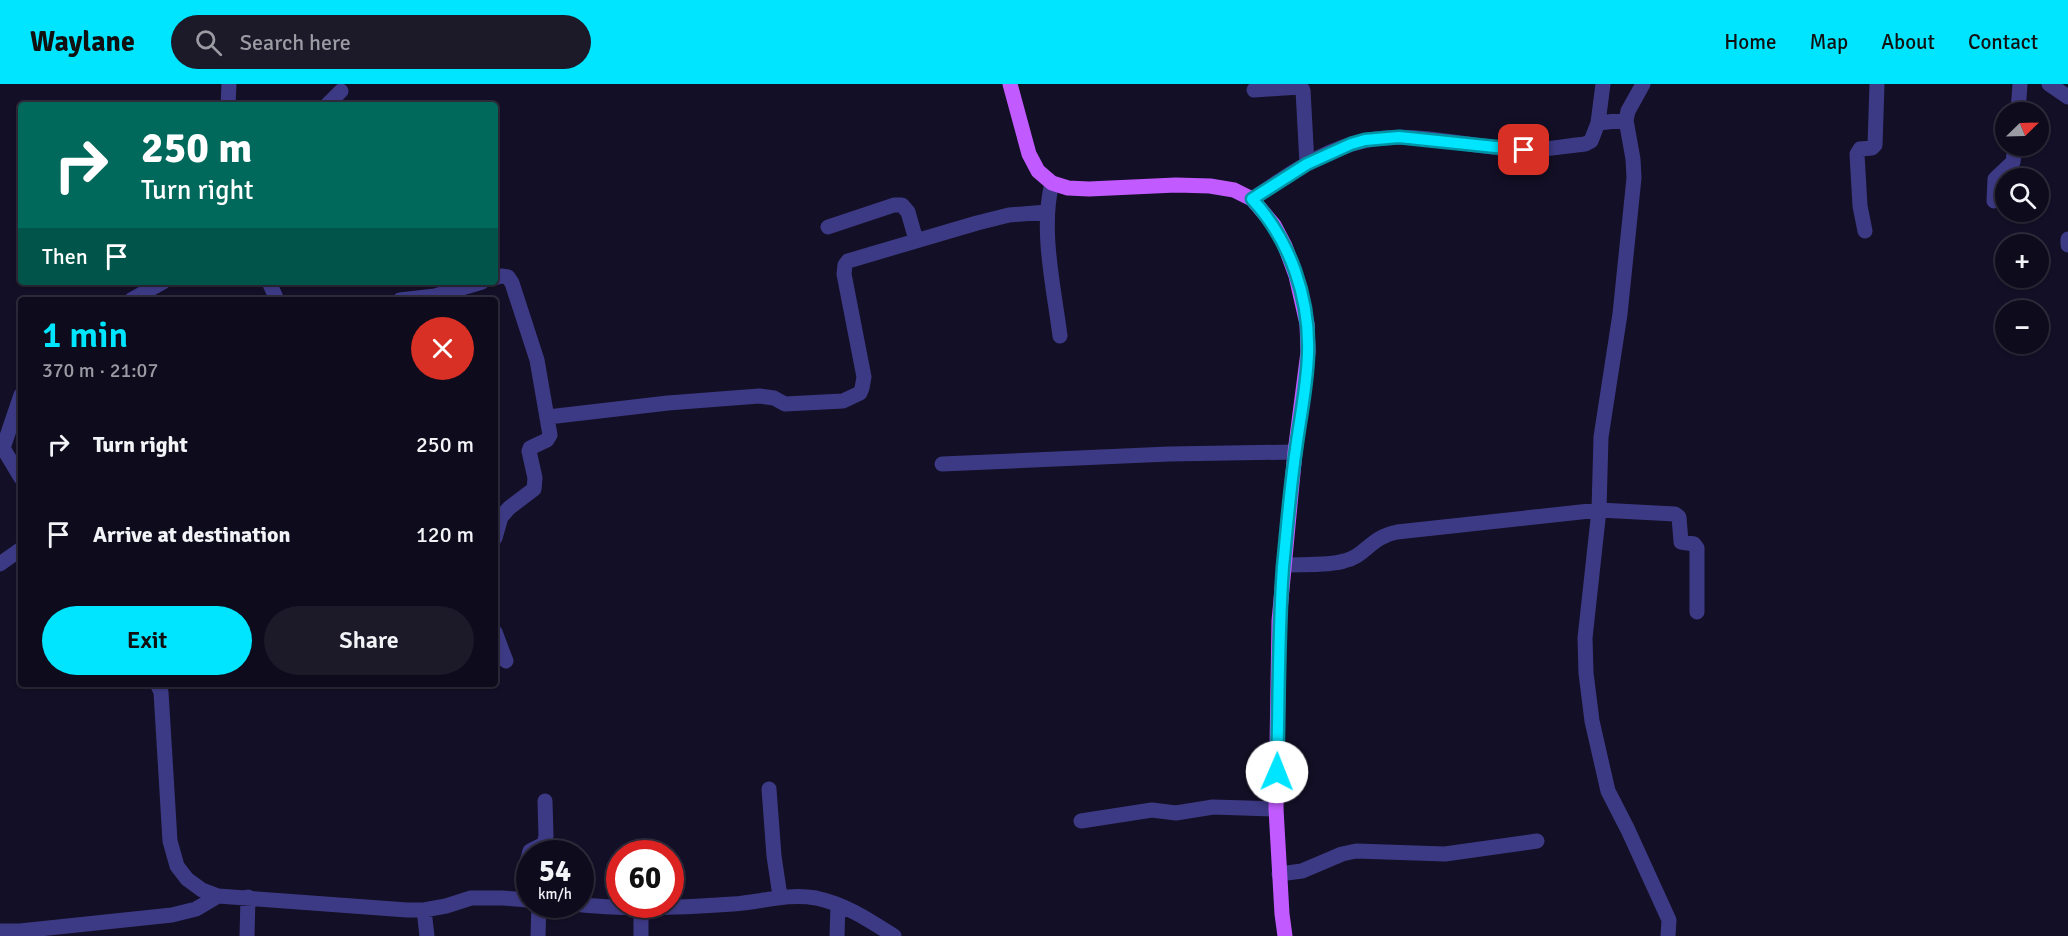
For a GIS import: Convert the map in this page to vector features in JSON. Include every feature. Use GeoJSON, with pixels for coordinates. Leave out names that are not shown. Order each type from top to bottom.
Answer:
{"type":"FeatureCollection","features":[{"type":"Feature","properties":{"kind":"main road"},"geometry":{"type":"LineString","coordinates":[[1010,84],[1029,154],[1038,171],[1052,183],[1068,188],[1089,189],[1176,185],[1210,186],[1234,190],[1252,199],[1274,225],[1285,246],[1303,302],[1308,352],[1295,452],[1279,621],[1276,809],[1285,936]]}},
{"type":"Feature","properties":{"kind":"street"},"geometry":{"type":"LineString","coordinates":[[228,102],[229,84]]}},
{"type":"Feature","properties":{"kind":"street"},"geometry":{"type":"LineString","coordinates":[[1252,199],[1307,164],[1351,144],[1381,138],[1399,137],[1524,150],[1585,144],[1591,141],[1598,123],[1603,84]]}},
{"type":"Feature","properties":{"kind":"street"},"geometry":{"type":"LineString","coordinates":[[1643,84],[1628,111],[1626,120],[1634,178],[1620,314],[1601,437],[1599,510],[1585,638],[1586,673],[1592,722],[1608,791],[1669,920],[1668,936]]}},
{"type":"Feature","properties":{"kind":"street"},"geometry":{"type":"LineString","coordinates":[[1865,231],[1860,206],[1857,154],[1860,149],[1872,148],[1875,145],[1877,84]]}},
{"type":"Feature","properties":{"kind":"street"},"geometry":{"type":"LineString","coordinates":[[2019,102],[2020,84]]}},
{"type":"Feature","properties":{"kind":"street"},"geometry":{"type":"LineString","coordinates":[[2049,84],[2068,96]]}},
{"type":"Feature","properties":{"kind":"street"},"geometry":{"type":"LineString","coordinates":[[1254,90],[1299,87],[1303,90],[1307,164]]}},
{"type":"Feature","properties":{"kind":"street"},"geometry":{"type":"LineString","coordinates":[[330,102],[341,91]]}},
{"type":"Feature","properties":{"kind":"street"},"geometry":{"type":"LineString","coordinates":[[1598,123],[1626,120]]}},
{"type":"Feature","properties":{"kind":"street"},"geometry":{"type":"LineString","coordinates":[[1994,201],[1995,179],[2013,162],[2014,156]]}},
{"type":"Feature","properties":{"kind":"street"},"geometry":{"type":"LineString","coordinates":[[1052,183],[1047,212],[1048,235],[1060,336]]}},
{"type":"Feature","properties":{"kind":"street"},"geometry":{"type":"LineString","coordinates":[[828,227],[894,205],[902,205],[908,212],[916,240]]}},
{"type":"Feature","properties":{"kind":"street"},"geometry":{"type":"LineString","coordinates":[[548,417],[668,402],[759,396],[774,398],[785,404],[843,401],[854,396],[862,388],[864,377],[844,274],[848,261],[1009,215],[1047,212]]}},
{"type":"Feature","properties":{"kind":"street"},"geometry":{"type":"LineString","coordinates":[[2068,239],[2068,245]]}},
{"type":"Feature","properties":{"kind":"street"},"geometry":{"type":"LineString","coordinates":[[498,278],[508,277],[512,283],[537,360],[548,417],[549,438],[530,448],[529,451],[535,478],[534,489],[508,508],[501,517],[498,528]]}},
{"type":"Feature","properties":{"kind":"street"},"geometry":{"type":"LineString","coordinates":[[136,297],[158,285]]}},
{"type":"Feature","properties":{"kind":"street"},"geometry":{"type":"LineString","coordinates":[[426,297],[472,285]]}},
{"type":"Feature","properties":{"kind":"street"},"geometry":{"type":"LineString","coordinates":[[18,403],[2,447],[18,473]]}},
{"type":"Feature","properties":{"kind":"street"},"geometry":{"type":"LineString","coordinates":[[942,464],[1169,454],[1295,452]]}},
{"type":"Feature","properties":{"kind":"street"},"geometry":{"type":"LineString","coordinates":[[1284,565],[1344,561],[1352,558],[1385,534],[1599,510],[1677,514],[1681,542],[1695,544],[1697,548],[1697,612]]}},
{"type":"Feature","properties":{"kind":"street"},"geometry":{"type":"LineString","coordinates":[[0,564],[18,551]]}},
{"type":"Feature","properties":{"kind":"street"},"geometry":{"type":"LineString","coordinates":[[498,640],[506,661]]}},
{"type":"Feature","properties":{"kind":"street"},"geometry":{"type":"LineString","coordinates":[[159,687],[170,841],[177,866],[187,879],[202,890],[218,896],[424,910],[471,898],[516,901]]}},
{"type":"Feature","properties":{"kind":"street"},"geometry":{"type":"LineString","coordinates":[[769,789],[774,856],[780,896]]}},
{"type":"Feature","properties":{"kind":"street"},"geometry":{"type":"LineString","coordinates":[[545,801],[545,840]]}},
{"type":"Feature","properties":{"kind":"street"},"geometry":{"type":"LineString","coordinates":[[1081,821],[1152,810],[1176,813],[1213,807],[1276,809]]}},
{"type":"Feature","properties":{"kind":"street"},"geometry":{"type":"LineString","coordinates":[[1279,874],[1302,871],[1342,854],[1356,851],[1445,854],[1537,841]]}},
{"type":"Feature","properties":{"kind":"street"},"geometry":{"type":"LineString","coordinates":[[0,931],[20,932],[172,915],[196,909],[218,896]]}},
{"type":"Feature","properties":{"kind":"street"},"geometry":{"type":"LineString","coordinates":[[684,907],[737,904],[780,896],[815,898],[854,911],[894,936]]}},
{"type":"Feature","properties":{"kind":"street"},"geometry":{"type":"LineString","coordinates":[[247,936],[248,897]]}},
{"type":"Feature","properties":{"kind":"street"},"geometry":{"type":"LineString","coordinates":[[837,936],[838,905]]}},
{"type":"Feature","properties":{"kind":"street"},"geometry":{"type":"LineString","coordinates":[[424,910],[427,936]]}},
{"type":"Feature","properties":{"kind":"street"},"geometry":{"type":"LineString","coordinates":[[534,918],[538,936]]}},
{"type":"Feature","properties":{"kind":"street"},"geometry":{"type":"LineString","coordinates":[[640,918],[641,936]]}},
{"type":"Feature","properties":{"kind":"route"},"geometry":{"type":"LineString","coordinates":[[1277,772],[1279,621],[1295,452],[1305,387],[1308,352],[1307,324],[1296,276],[1285,246],[1274,225],[1252,199],[1307,164],[1330,152],[1365,140],[1399,137],[1524,150]]}}]}
